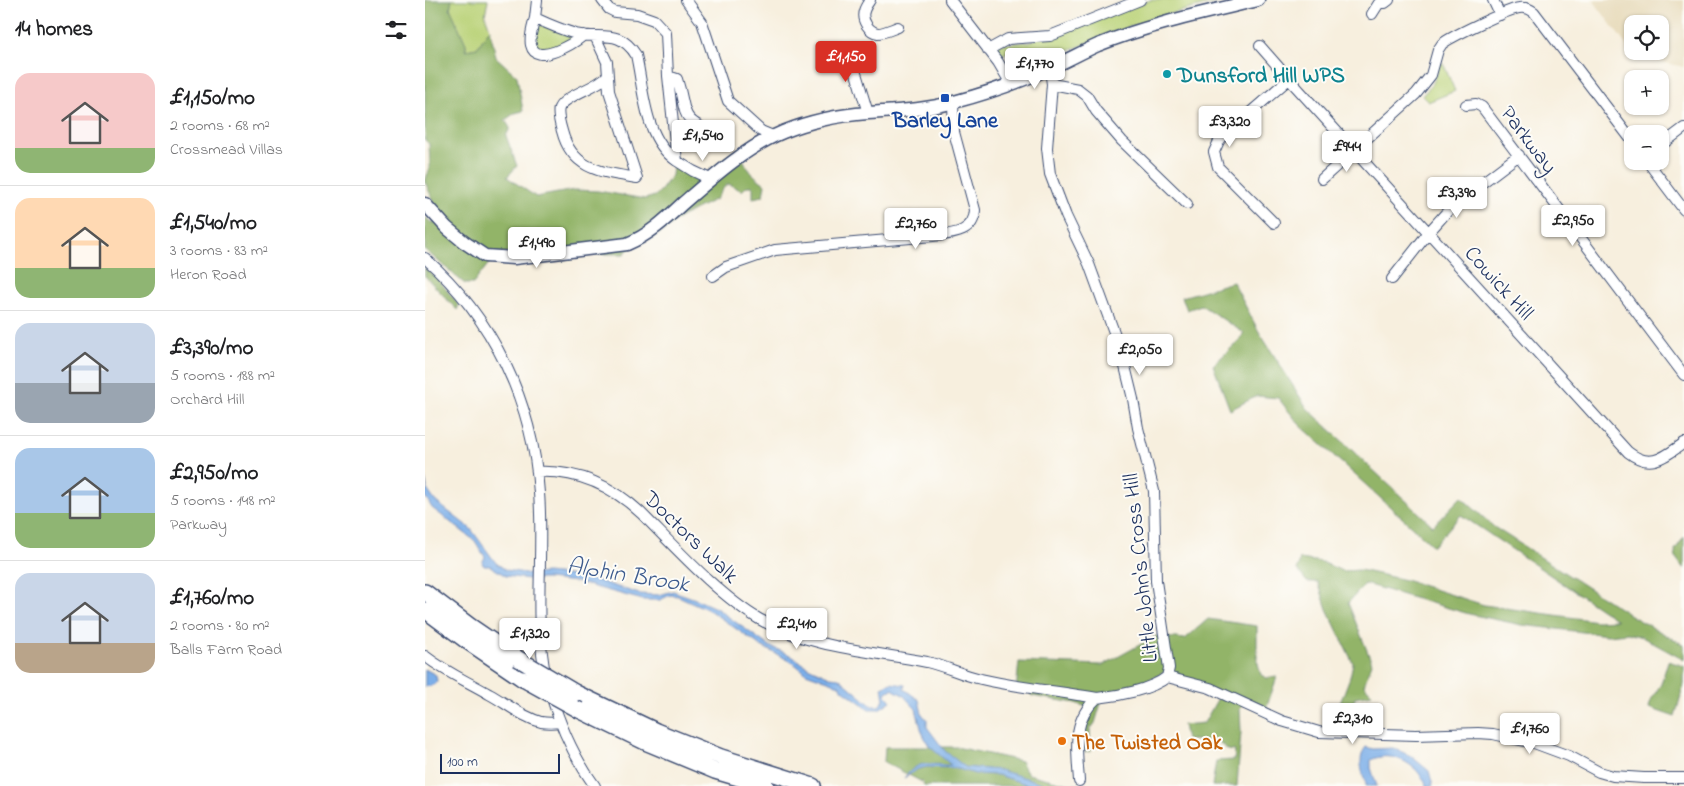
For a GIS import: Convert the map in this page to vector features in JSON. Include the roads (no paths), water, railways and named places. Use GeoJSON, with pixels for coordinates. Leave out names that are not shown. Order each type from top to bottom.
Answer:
{"type":"FeatureCollection","features":[{"type":"Feature","properties":{"kind":"highway"},"geometry":{"type":"LineString","coordinates":[[425,592],[517,658],[576,693],[655,731],[721,757],[813,786]]}},
{"type":"Feature","properties":{"kind":"highway"},"geometry":{"type":"LineString","coordinates":[[425,610],[464,639],[523,678],[579,710],[645,742],[715,771],[766,786]]}},
{"type":"Feature","properties":{"kind":"main road"},"geometry":{"type":"LineString","coordinates":[[425,204],[447,228],[485,256],[514,258],[627,244],[639,239],[663,222],[737,158],[773,136],[804,125],[842,116],[907,111],[953,103],[1011,84],[1137,31],[1258,0]]}},
{"type":"Feature","properties":{"kind":"street"},"geometry":{"type":"LineString","coordinates":[[537,0],[531,44],[535,52],[546,55],[590,36]]}},
{"type":"Feature","properties":{"kind":"street"},"geometry":{"type":"LineString","coordinates":[[602,0],[609,9],[615,12],[648,17],[659,24],[666,33],[668,76],[677,161]]}},
{"type":"Feature","properties":{"kind":"street"},"geometry":{"type":"LineString","coordinates":[[686,0],[703,22],[728,101],[732,107],[761,131],[773,136]]}},
{"type":"Feature","properties":{"kind":"street"},"geometry":{"type":"LineString","coordinates":[[870,0],[863,12],[863,18],[870,30],[882,33],[898,26]]}},
{"type":"Feature","properties":{"kind":"street"},"geometry":{"type":"LineString","coordinates":[[950,0],[1011,84]]}},
{"type":"Feature","properties":{"kind":"street"},"geometry":{"type":"LineString","coordinates":[[988,50],[1008,39],[1050,36],[1140,0]]}},
{"type":"Feature","properties":{"kind":"street"},"geometry":{"type":"LineString","coordinates":[[1372,14],[1379,4],[1389,0]]}},
{"type":"Feature","properties":{"kind":"street"},"geometry":{"type":"LineString","coordinates":[[1493,0],[1500,15]]}},
{"type":"Feature","properties":{"kind":"street"},"geometry":{"type":"LineString","coordinates":[[1323,178],[1353,149],[1393,116],[1425,83],[1431,75],[1438,50],[1442,44],[1500,15],[1520,8],[1534,12],[1624,130]]}},
{"type":"Feature","properties":{"kind":"street"},"geometry":{"type":"LineString","coordinates":[[535,18],[571,32],[590,36],[617,38],[627,44],[636,55],[653,131],[665,151],[677,161],[710,180]]}},
{"type":"Feature","properties":{"kind":"street"},"geometry":{"type":"LineString","coordinates":[[590,36],[607,62],[609,91],[637,178],[598,170],[582,164],[571,153],[563,136],[559,108],[565,101],[599,84],[607,76]]}},
{"type":"Feature","properties":{"kind":"street","name":"Cowick Hill"},"geometry":{"type":"LineString","coordinates":[[1261,46],[1628,452],[1637,458],[1653,461],[1664,457],[1684,443]]}},
{"type":"Feature","properties":{"kind":"street"},"geometry":{"type":"LineString","coordinates":[[848,47],[868,113]]}},
{"type":"Feature","properties":{"kind":"street","name":"Little John's Cross Hill"},"geometry":{"type":"LineString","coordinates":[[1047,69],[1052,84],[1047,148],[1050,174],[1066,216],[1089,264],[1121,354],[1155,491],[1156,572],[1159,606],[1169,668],[1167,678],[1152,686],[1112,697],[1097,698],[1080,695]]}},
{"type":"Feature","properties":{"kind":"street"},"geometry":{"type":"LineString","coordinates":[[668,76],[677,79],[686,117],[694,124],[715,135]]}},
{"type":"Feature","properties":{"kind":"street"},"geometry":{"type":"LineString","coordinates":[[1274,223],[1266,210],[1218,167],[1214,152],[1224,135],[1289,79]]}},
{"type":"Feature","properties":{"kind":"street"},"geometry":{"type":"LineString","coordinates":[[1052,84],[1078,89],[1087,96],[1096,111],[1122,141],[1187,204]]}},
{"type":"Feature","properties":{"kind":"street"},"geometry":{"type":"LineString","coordinates":[[713,276],[726,267],[775,250],[933,236],[963,230],[974,219],[975,210],[953,132],[953,103]]}},
{"type":"Feature","properties":{"kind":"street","name":"Parkway"},"geometry":{"type":"LineString","coordinates":[[1466,105],[1476,104],[1482,107],[1684,375]]}},
{"type":"Feature","properties":{"kind":"street"},"geometry":{"type":"LineString","coordinates":[[1669,139],[1684,128]]}},
{"type":"Feature","properties":{"kind":"street"},"geometry":{"type":"LineString","coordinates":[[1392,279],[1454,204],[1519,155]]}},
{"type":"Feature","properties":{"kind":"street"},"geometry":{"type":"LineString","coordinates":[[1654,170],[1684,210]]}},
{"type":"Feature","properties":{"kind":"street"},"geometry":{"type":"LineString","coordinates":[[425,258],[461,295],[483,323],[515,383],[525,413],[533,445],[539,493],[539,592],[543,664],[560,722],[577,759],[595,786]]}},
{"type":"Feature","properties":{"kind":"street","name":"Doctors Walk"},"geometry":{"type":"LineString","coordinates":[[537,472],[559,472],[583,476],[627,500],[732,600],[757,618],[778,629],[803,639],[894,658],[928,662],[980,679],[1080,695]]}},
{"type":"Feature","properties":{"kind":"street"},"geometry":{"type":"LineString","coordinates":[[425,656],[451,675],[488,693],[529,717],[541,722],[560,722]]}},
{"type":"Feature","properties":{"kind":"street"},"geometry":{"type":"LineString","coordinates":[[1167,678],[1187,681],[1210,688],[1282,721],[1319,732],[1416,735],[1493,734],[1535,743],[1569,756],[1599,772],[1613,776],[1684,778]]}},
{"type":"Feature","properties":{"kind":"street"},"geometry":{"type":"LineString","coordinates":[[1080,695],[1086,708]]}},
{"type":"Feature","properties":{"kind":"street"},"geometry":{"type":"LineString","coordinates":[[1079,781],[1078,729],[1086,708],[1097,698]]}},
{"type":"Feature","properties":{"kind":"water"},"geometry":{"type":"Polygon","coordinates":[[[425,479],[428,491],[435,501],[471,529],[496,563],[506,570],[531,574],[547,573],[576,576],[596,580],[639,594],[659,595],[673,591],[693,598],[716,608],[769,646],[790,655],[808,667],[830,677],[839,678],[872,706],[879,706],[884,700],[882,687],[891,683],[905,685],[904,689],[919,700],[922,714],[927,720],[927,727],[945,751],[965,767],[1000,770],[1052,786],[1032,786],[998,775],[975,774],[955,768],[927,767],[918,769],[904,778],[910,771],[920,765],[951,765],[929,746],[922,732],[916,709],[903,695],[892,689],[886,695],[891,701],[879,709],[869,709],[839,685],[806,673],[792,662],[761,646],[709,610],[678,596],[670,595],[660,600],[643,600],[576,582],[506,576],[490,566],[484,566],[482,563],[485,557],[475,541],[432,508],[425,496],[425,479]]]}},
{"type":"Feature","properties":{"kind":"water"},"geometry":{"type":"Polygon","coordinates":[[[425,669],[436,675],[437,681],[425,687],[425,669]]]}},
{"type":"Feature","properties":{"kind":"water"},"geometry":{"type":"Polygon","coordinates":[[[1366,747],[1373,749],[1393,748],[1411,756],[1429,771],[1433,786],[1426,786],[1425,781],[1417,771],[1405,762],[1392,757],[1378,757],[1371,760],[1371,768],[1377,786],[1365,786],[1361,760],[1366,747]]]}},
{"type":"Feature","properties":{"kind":"place","name":"Dunsford Hill WPS"},"geometry":{"type":"Point","coordinates":[1167,74]}},
{"type":"Feature","properties":{"kind":"place","name":"Barley Lane"},"geometry":{"type":"Point","coordinates":[945,98]}},
{"type":"Feature","properties":{"kind":"place","name":"The Twisted Oak"},"geometry":{"type":"Point","coordinates":[1062,741]}},
{"type":"Feature","properties":{"kind":"water label","name":"Alphin Brook"},"geometry":{"type":"Point","coordinates":[628,574]}}]}
